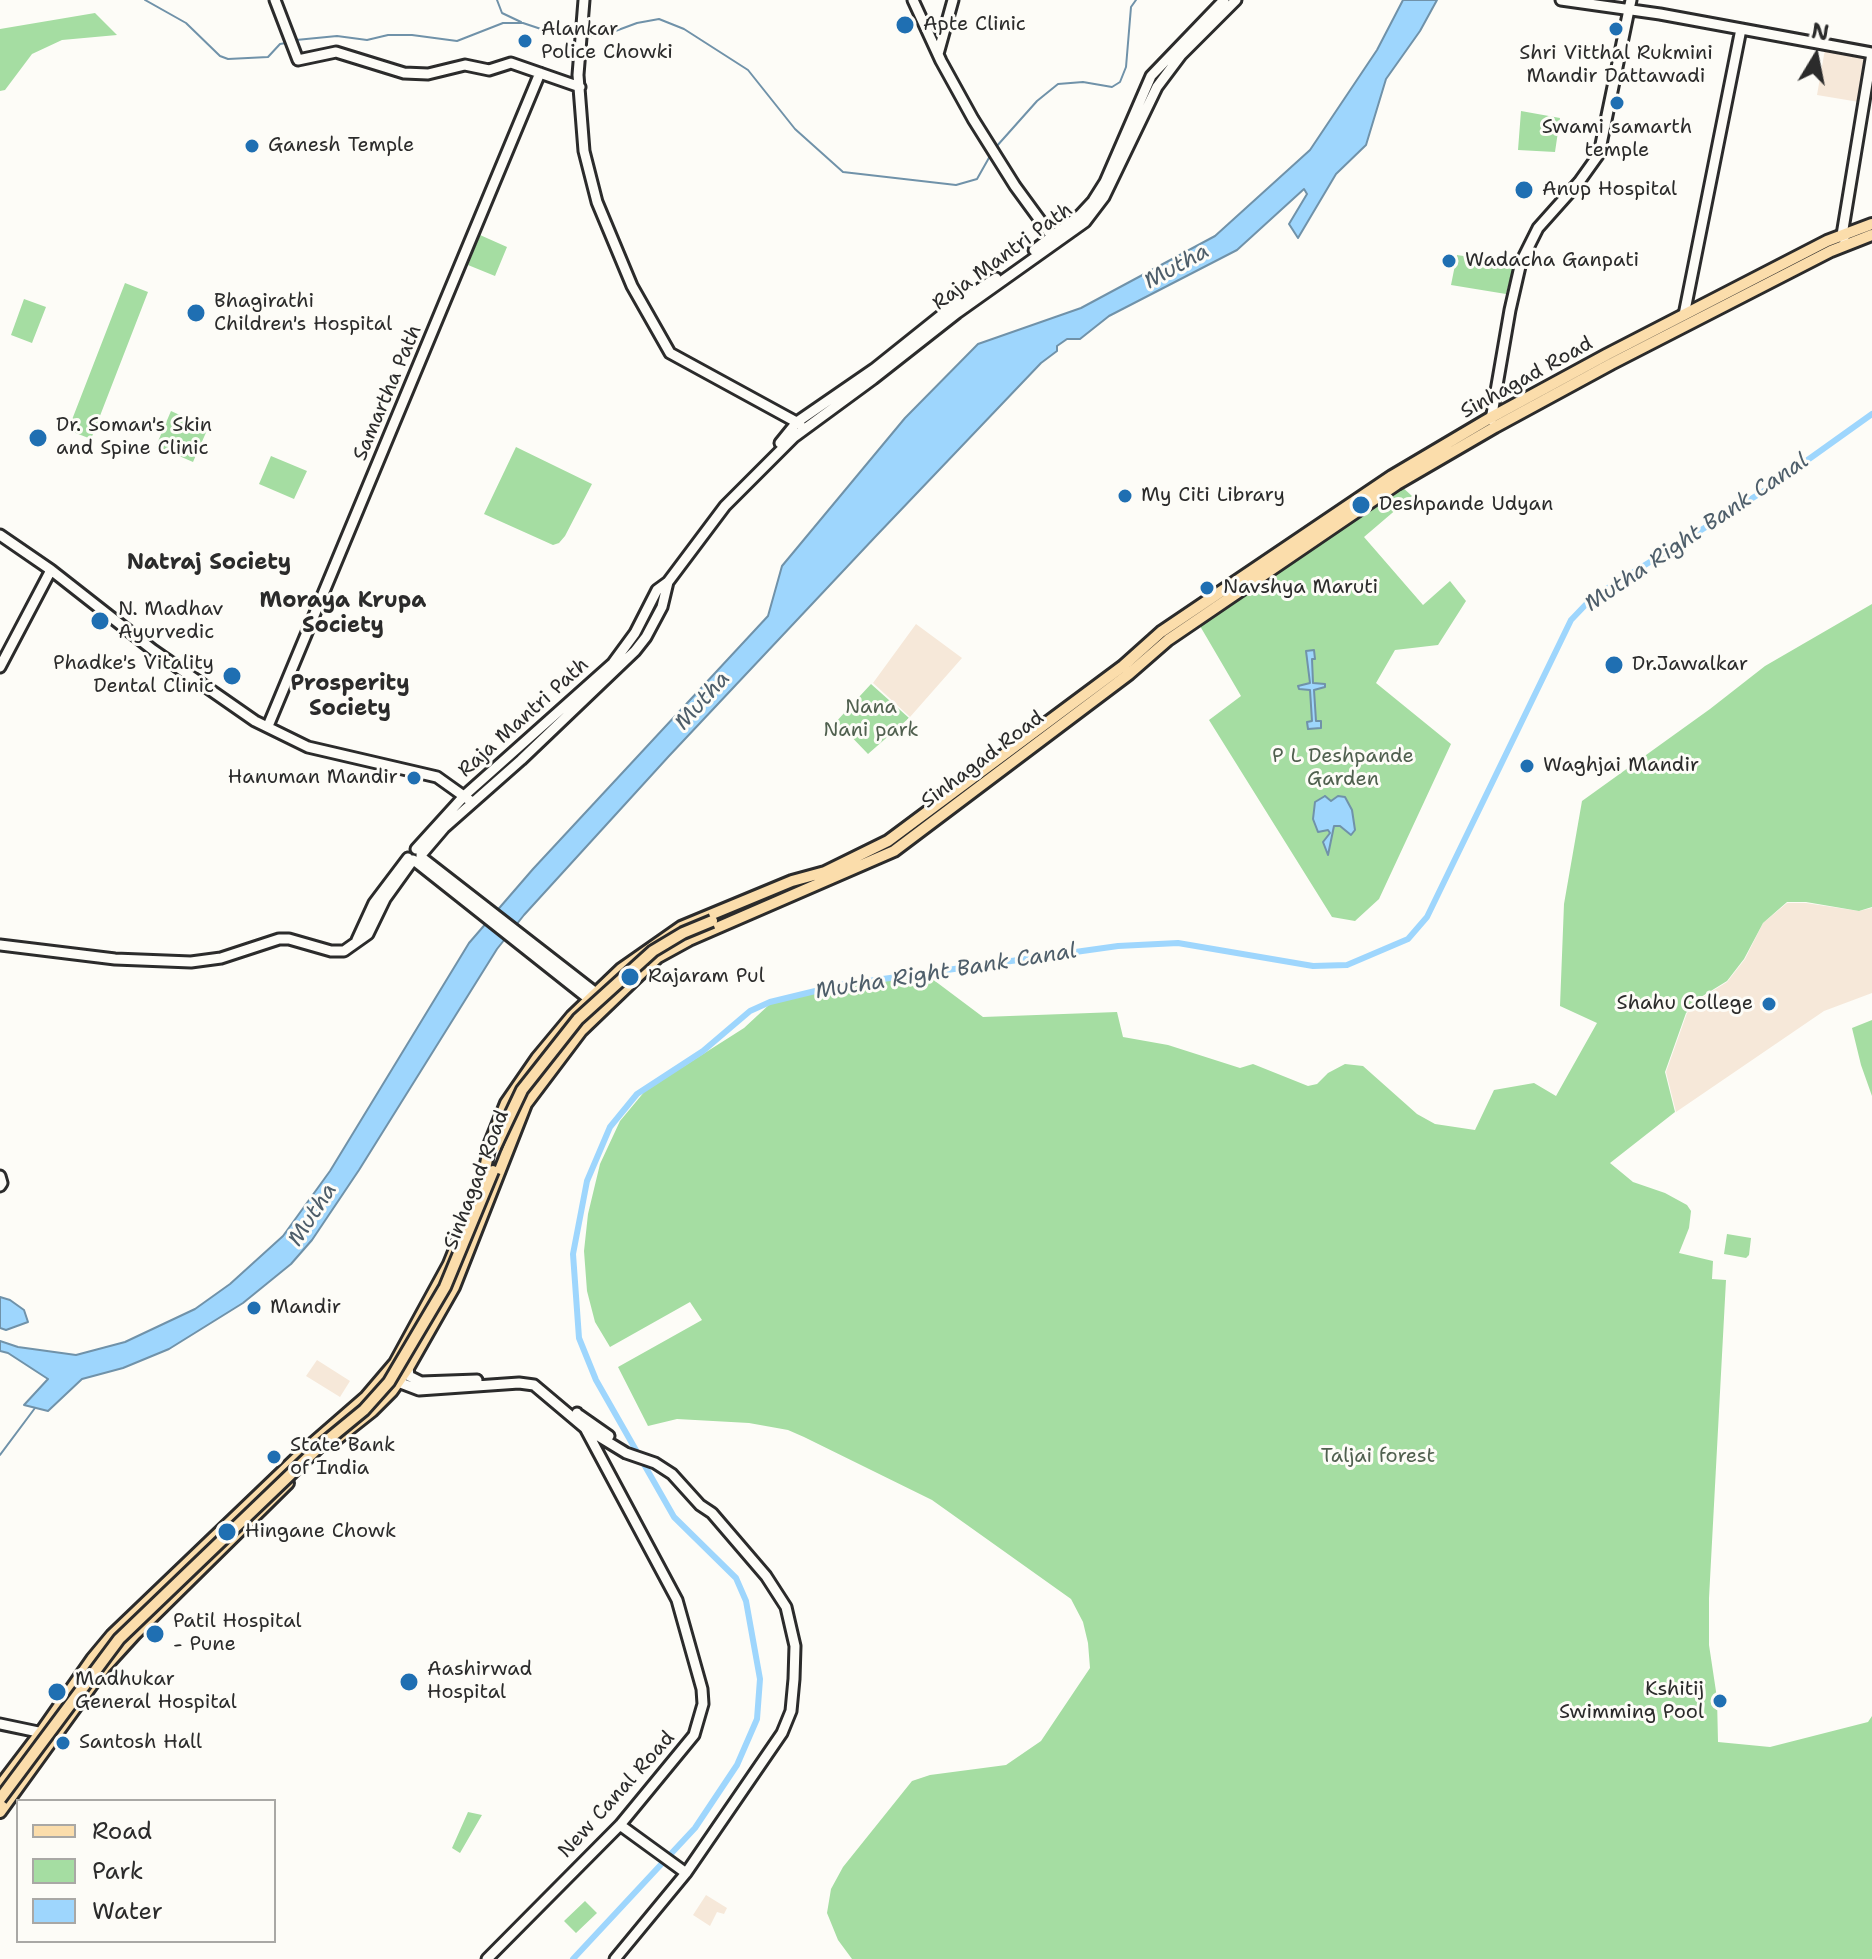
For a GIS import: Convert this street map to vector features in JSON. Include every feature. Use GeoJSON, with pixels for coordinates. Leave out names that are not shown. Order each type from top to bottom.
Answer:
{"type":"FeatureCollection","features":[{"type":"Feature","properties":{"kind":"main road","name":"Sinhagad Road"},"geometry":{"type":"LineString","coordinates":[[1492,422],[1632,353],[1872,224]]}},
{"type":"Feature","properties":{"kind":"main road","name":"Sinhagad Road"},"geometry":{"type":"LineString","coordinates":[[0,1786],[112,1635],[304,1451],[366,1397],[395,1363],[446,1269],[483,1180],[490,1143],[506,1103],[537,1058],[592,995],[651,946],[681,927],[792,881],[825,872],[898,835],[1123,666],[1161,632],[1492,422],[1684,315],[1844,239],[1872,235]]}},
{"type":"Feature","properties":{"kind":"main road","name":"Sinhagad Road"},"geometry":{"type":"LineString","coordinates":[[0,1812],[104,1668],[135,1634],[307,1464],[372,1411],[398,1382],[454,1287],[526,1104],[581,1031],[605,1006],[669,949],[894,851],[1129,674],[1215,600]]}},
{"type":"Feature","properties":{"kind":"main road"},"geometry":{"type":"LineString","coordinates":[[483,1180],[522,1090],[578,1019],[653,951],[683,933],[825,872]]}},
{"type":"Feature","properties":{"kind":"main road"},"geometry":{"type":"LineString","coordinates":[[0,1797],[119,1639],[319,1447],[364,1410],[389,1382],[445,1287],[493,1171],[508,1146]]}},
{"type":"Feature","properties":{"kind":"main road"},"geometry":{"type":"LineString","coordinates":[[0,1797],[116,1637],[308,1452],[352,1415],[366,1397]]}},
{"type":"Feature","properties":{"kind":"street"},"geometry":{"type":"LineString","coordinates":[[275,0],[298,60],[336,52],[404,73],[435,74],[465,65],[489,70],[511,63],[580,84]]}},
{"type":"Feature","properties":{"kind":"street"},"geometry":{"type":"LineString","coordinates":[[587,0],[580,84],[583,141],[597,202],[632,286],[670,353],[801,426]]}},
{"type":"Feature","properties":{"kind":"street"},"geometry":{"type":"LineString","coordinates":[[913,0],[938,54],[987,142],[1053,239]]}},
{"type":"Feature","properties":{"kind":"street"},"geometry":{"type":"LineString","coordinates":[[938,54],[953,0]]}},
{"type":"Feature","properties":{"kind":"street","name":"Raja Mantri Path"},"geometry":{"type":"LineString","coordinates":[[1098,200],[1151,76],[1224,0]]}},
{"type":"Feature","properties":{"kind":"street","name":"Raja Mantri Path"},"geometry":{"type":"LineString","coordinates":[[416,856],[468,799],[613,663],[635,633],[657,590],[668,582],[725,506],[801,426],[949,309],[1053,239],[1098,200],[1157,87],[1181,55],[1236,0]]}},
{"type":"Feature","properties":{"kind":"street"},"geometry":{"type":"LineString","coordinates":[[1561,0],[1872,53],[1844,239]]}},
{"type":"Feature","properties":{"kind":"street"},"geometry":{"type":"LineString","coordinates":[[1492,422],[1521,262],[1538,228],[1599,154],[1631,0]]}},
{"type":"Feature","properties":{"kind":"street"},"geometry":{"type":"LineString","coordinates":[[1684,315],[1741,29]]}},
{"type":"Feature","properties":{"kind":"street","name":"Samartha Path"},"geometry":{"type":"LineString","coordinates":[[268,726],[540,73]]}},
{"type":"Feature","properties":{"kind":"street"},"geometry":{"type":"LineString","coordinates":[[0,535],[237,710],[308,747],[437,777],[468,799],[456,817],[378,895],[356,943],[344,951],[279,939],[221,958],[191,962],[115,959],[0,945]]}},
{"type":"Feature","properties":{"kind":"street"},"geometry":{"type":"LineString","coordinates":[[0,667],[51,570]]}},
{"type":"Feature","properties":{"kind":"street"},"geometry":{"type":"LineString","coordinates":[[416,856],[431,871],[605,1006]]}},
{"type":"Feature","properties":{"kind":"street"},"geometry":{"type":"LineString","coordinates":[[0,1176],[0,1186]]}},
{"type":"Feature","properties":{"kind":"street"},"geometry":{"type":"LineString","coordinates":[[395,1363],[394,1376],[398,1382],[429,1390],[519,1383],[534,1385],[585,1428],[627,1451],[648,1457],[672,1474],[700,1505],[706,1507],[766,1576],[786,1607],[795,1646],[794,1698],[782,1733],[684,1872],[615,1959]]}},
{"type":"Feature","properties":{"kind":"street"},"geometry":{"type":"LineString","coordinates":[[408,1368],[409,1376],[432,1383],[528,1378],[545,1386],[627,1451]]}},
{"type":"Feature","properties":{"kind":"street","name":"New Canal Road"},"geometry":{"type":"LineString","coordinates":[[487,1959],[620,1825],[694,1735],[700,1721],[702,1689],[677,1600],[577,1413]]}},
{"type":"Feature","properties":{"kind":"street"},"geometry":{"type":"LineString","coordinates":[[0,1724],[41,1732],[53,1740]]}},
{"type":"Feature","properties":{"kind":"street"},"geometry":{"type":"LineString","coordinates":[[620,1825],[684,1872]]}},
{"type":"Feature","properties":{"kind":"shaded area"},"geometry":{"type":"Polygon","coordinates":[[[1825,49],[1867,57],[1859,102],[1817,95],[1825,49]]]}},
{"type":"Feature","properties":{"kind":"shaded area"},"geometry":{"type":"Polygon","coordinates":[[[916,624],[962,658],[910,717],[873,683],[916,624]]]}},
{"type":"Feature","properties":{"kind":"shaded area","name":"Shahu College"},"geometry":{"type":"Polygon","coordinates":[[[1787,903],[1859,911],[1872,908],[1872,993],[1824,1011],[1676,1112],[1666,1072],[1687,1013],[1701,998],[1727,982],[1745,959],[1763,923],[1787,903]]]}},
{"type":"Feature","properties":{"kind":"shaded area"},"geometry":{"type":"Polygon","coordinates":[[[317,1360],[350,1381],[340,1397],[306,1376],[317,1360]]]}},
{"type":"Feature","properties":{"kind":"shaded area"},"geometry":{"type":"Polygon","coordinates":[[[706,1895],[727,1908],[724,1914],[717,1912],[710,1926],[693,1915],[706,1895]]]}},
{"type":"Feature","properties":{"kind":"green space"},"geometry":{"type":"Polygon","coordinates":[[[95,13],[117,35],[62,40],[32,54],[5,90],[0,91],[0,29],[95,13]]]}},
{"type":"Feature","properties":{"kind":"green space"},"geometry":{"type":"Polygon","coordinates":[[[1521,111],[1560,118],[1555,152],[1518,150],[1521,111]]]}},
{"type":"Feature","properties":{"kind":"green space"},"geometry":{"type":"Polygon","coordinates":[[[480,235],[507,247],[495,276],[468,265],[480,235]]]}},
{"type":"Feature","properties":{"kind":"green space"},"geometry":{"type":"Polygon","coordinates":[[[1457,255],[1514,264],[1506,294],[1451,285],[1457,255]]]}},
{"type":"Feature","properties":{"kind":"green space"},"geometry":{"type":"Polygon","coordinates":[[[125,283],[148,292],[91,439],[68,430],[125,283]]]}},
{"type":"Feature","properties":{"kind":"green space"},"geometry":{"type":"Polygon","coordinates":[[[24,299],[46,307],[32,343],[11,335],[24,299]]]}},
{"type":"Feature","properties":{"kind":"green space"},"geometry":{"type":"Polygon","coordinates":[[[171,411],[208,428],[193,462],[156,446],[171,411]]]}},
{"type":"Feature","properties":{"kind":"green space"},"geometry":{"type":"Polygon","coordinates":[[[516,447],[592,484],[559,543],[553,545],[484,514],[516,447]]]}},
{"type":"Feature","properties":{"kind":"green space"},"geometry":{"type":"Polygon","coordinates":[[[271,456],[307,471],[294,499],[259,484],[271,456]]]}},
{"type":"Feature","properties":{"kind":"green space","name":"P L Deshpande Garden"},"geometry":{"type":"Polygon","coordinates":[[[1400,485],[1412,496],[1364,537],[1423,605],[1450,581],[1466,601],[1438,645],[1395,650],[1376,683],[1451,744],[1379,899],[1355,921],[1332,917],[1209,720],[1241,696],[1200,626],[1400,485]]]}},
{"type":"Feature","properties":{"kind":"green space","name":"Taljai forest"},"geometry":{"type":"Polygon","coordinates":[[[1872,604],[1872,907],[1859,911],[1787,902],[1763,923],[1744,959],[1727,981],[1701,997],[1686,1013],[1665,1072],[1675,1112],[1610,1163],[1633,1182],[1665,1193],[1687,1205],[1691,1211],[1689,1228],[1679,1253],[1713,1261],[1712,1279],[1726,1280],[1709,1598],[1709,1645],[1717,1698],[1718,1742],[1770,1747],[1868,1722],[1872,1716],[1872,1959],[852,1959],[838,1940],[827,1913],[831,1889],[843,1867],[912,1781],[930,1775],[1006,1765],[1041,1741],[1090,1668],[1083,1622],[1071,1599],[932,1500],[804,1437],[788,1430],[749,1423],[677,1419],[648,1426],[618,1367],[702,1320],[690,1302],[610,1347],[595,1322],[587,1291],[584,1251],[588,1214],[600,1164],[620,1121],[645,1091],[744,1028],[771,1003],[802,993],[931,978],[983,1017],[1117,1012],[1123,1037],[1168,1045],[1240,1068],[1253,1064],[1308,1086],[1317,1084],[1328,1073],[1345,1064],[1363,1066],[1417,1114],[1435,1124],[1475,1130],[1494,1090],[1534,1083],[1556,1096],[1597,1023],[1560,1006],[1564,904],[1582,801],[1765,666],[1872,604]]]}},
{"type":"Feature","properties":{"kind":"green space","name":"Nana Nani park"},"geometry":{"type":"Polygon","coordinates":[[[871,684],[909,718],[868,754],[843,728],[834,724],[871,684]]]}},
{"type":"Feature","properties":{"kind":"green space"},"geometry":{"type":"Polygon","coordinates":[[[1872,1020],[1872,1096],[1852,1028],[1872,1020]]]}},
{"type":"Feature","properties":{"kind":"green space"},"geometry":{"type":"Polygon","coordinates":[[[1727,1234],[1751,1238],[1746,1258],[1724,1254],[1727,1234]]]}},
{"type":"Feature","properties":{"kind":"green space"},"geometry":{"type":"Polygon","coordinates":[[[468,1812],[482,1815],[460,1853],[452,1848],[468,1812]]]}},
{"type":"Feature","properties":{"kind":"green space"},"geometry":{"type":"Polygon","coordinates":[[[585,1901],[597,1913],[576,1933],[564,1921],[585,1901]]]}},
{"type":"Feature","properties":{"kind":"water","name":"Mutha"},"geometry":{"type":"Polygon","coordinates":[[[1403,0],[1437,0],[1420,31],[1386,79],[1366,145],[1336,174],[1298,238],[1289,224],[1307,194],[1304,189],[1237,250],[1109,316],[1080,339],[1067,339],[1057,346],[1057,351],[1041,363],[876,536],[524,915],[497,949],[359,1170],[312,1240],[291,1264],[243,1303],[169,1349],[123,1368],[82,1379],[48,1411],[24,1405],[48,1379],[0,1351],[0,1341],[18,1347],[76,1355],[125,1342],[195,1309],[230,1284],[283,1236],[330,1171],[469,943],[533,869],[768,616],[782,566],[905,418],[978,344],[1081,308],[1215,236],[1310,150],[1377,50],[1403,0]]]}},
{"type":"Feature","properties":{"kind":"water"},"geometry":{"type":"Polygon","coordinates":[[[1314,650],[1313,683],[1325,684],[1325,687],[1314,690],[1316,721],[1321,721],[1321,728],[1308,729],[1307,722],[1312,721],[1310,690],[1299,689],[1298,686],[1310,683],[1306,651],[1314,650]]]}},
{"type":"Feature","properties":{"kind":"water"},"geometry":{"type":"Polygon","coordinates":[[[1325,796],[1331,801],[1338,796],[1345,797],[1352,810],[1355,830],[1351,835],[1340,826],[1334,826],[1328,855],[1323,842],[1330,833],[1328,830],[1318,832],[1313,819],[1315,802],[1325,796]]]}},
{"type":"Feature","properties":{"kind":"water"},"geometry":{"type":"Polygon","coordinates":[[[0,1297],[24,1310],[28,1322],[6,1330],[0,1328],[0,1297]]]}},
{"type":"Feature","properties":{"kind":"waterway"},"geometry":{"type":"LineString","coordinates":[[145,0],[186,23],[220,56],[228,59],[268,57],[280,44],[286,43]]}},
{"type":"Feature","properties":{"kind":"waterway"},"geometry":{"type":"LineString","coordinates":[[497,0],[502,13],[521,22]]}},
{"type":"Feature","properties":{"kind":"waterway"},"geometry":{"type":"LineString","coordinates":[[996,147],[1037,101],[1058,84],[1083,82],[1112,87],[1120,82],[1126,67],[1131,7],[1136,0]]}},
{"type":"Feature","properties":{"kind":"waterway"},"geometry":{"type":"LineString","coordinates":[[586,36],[602,36],[637,23],[659,19],[684,29],[748,70],[795,129],[843,172],[956,185],[977,179],[990,156]]}},
{"type":"Feature","properties":{"kind":"waterway"},"geometry":{"type":"LineString","coordinates":[[296,40],[337,36],[367,40],[388,35],[412,35],[457,41],[503,23],[523,23],[556,34],[579,36]]}},
{"type":"Feature","properties":{"kind":"waterway","name":"Mutha Right Bank Canal"},"geometry":{"type":"LineString","coordinates":[[573,1959],[695,1828],[737,1765],[757,1719],[760,1679],[746,1601],[736,1578],[674,1517],[596,1380],[579,1338],[573,1254],[587,1181],[610,1127],[637,1094],[703,1051],[750,1011],[770,1002],[840,985],[1118,946],[1178,943],[1313,966],[1347,965],[1408,939],[1427,917],[1571,620],[1592,598],[1767,489],[1872,414]]}},
{"type":"Feature","properties":{"kind":"waterway"},"geometry":{"type":"LineString","coordinates":[[0,1455],[35,1408]]}},
{"type":"Feature","properties":{"kind":"place","name":"Apte Clinic"},"geometry":{"type":"Point","coordinates":[905,25]}},
{"type":"Feature","properties":{"kind":"place","name":"Shri Vitthal Rukmini Mandir Dattawadi"},"geometry":{"type":"Point","coordinates":[1616,29]}},
{"type":"Feature","properties":{"kind":"place","name":"Alankar Police Chowki"},"geometry":{"type":"Point","coordinates":[525,41]}},
{"type":"Feature","properties":{"kind":"place","name":"Swami samarth temple"},"geometry":{"type":"Point","coordinates":[1617,103]}},
{"type":"Feature","properties":{"kind":"place","name":"Ganesh Temple"},"geometry":{"type":"Point","coordinates":[252,146]}},
{"type":"Feature","properties":{"kind":"place","name":"Anup Hospital"},"geometry":{"type":"Point","coordinates":[1524,190]}},
{"type":"Feature","properties":{"kind":"place","name":"Wadacha Ganpati"},"geometry":{"type":"Point","coordinates":[1449,261]}},
{"type":"Feature","properties":{"kind":"place","name":"Bhagirathi Children's Hospital"},"geometry":{"type":"Point","coordinates":[196,313]}},
{"type":"Feature","properties":{"kind":"place","name":"Dr. Soman's Skin and Spine Clinic"},"geometry":{"type":"Point","coordinates":[38,438]}},
{"type":"Feature","properties":{"kind":"place","name":"My Citi Library"},"geometry":{"type":"Point","coordinates":[1125,496]}},
{"type":"Feature","properties":{"kind":"place","name":"Deshpande Udyan"},"geometry":{"type":"Point","coordinates":[1361,505]}},
{"type":"Feature","properties":{"kind":"place","name":"Navshya Maruti"},"geometry":{"type":"Point","coordinates":[1207,588]}},
{"type":"Feature","properties":{"kind":"place","name":"N. Madhav Ayurvedic"},"geometry":{"type":"Point","coordinates":[100,621]}},
{"type":"Feature","properties":{"kind":"place","name":"Dr.Jawalkar"},"geometry":{"type":"Point","coordinates":[1614,665]}},
{"type":"Feature","properties":{"kind":"place","name":"Phadke's Vitality Dental Clinic"},"geometry":{"type":"Point","coordinates":[232,676]}},
{"type":"Feature","properties":{"kind":"place","name":"Waghjai Mandir"},"geometry":{"type":"Point","coordinates":[1527,766]}},
{"type":"Feature","properties":{"kind":"place","name":"Hanuman Mandir"},"geometry":{"type":"Point","coordinates":[414,778]}},
{"type":"Feature","properties":{"kind":"place","name":"Rajaram Pul"},"geometry":{"type":"Point","coordinates":[630,977]}},
{"type":"Feature","properties":{"kind":"place","name":"Shahu College"},"geometry":{"type":"Point","coordinates":[1769,1004]}},
{"type":"Feature","properties":{"kind":"place","name":"Mandir"},"geometry":{"type":"Point","coordinates":[254,1308]}},
{"type":"Feature","properties":{"kind":"place","name":"State Bank of India"},"geometry":{"type":"Point","coordinates":[274,1457]}},
{"type":"Feature","properties":{"kind":"place","name":"Hingane Chowk"},"geometry":{"type":"Point","coordinates":[227,1532]}},
{"type":"Feature","properties":{"kind":"place","name":"Patil Hospital - Pune"},"geometry":{"type":"Point","coordinates":[155,1634]}},
{"type":"Feature","properties":{"kind":"place","name":"Aashirwad Hospital"},"geometry":{"type":"Point","coordinates":[409,1682]}},
{"type":"Feature","properties":{"kind":"place","name":"Madhukar General Hospital"},"geometry":{"type":"Point","coordinates":[57,1692]}},
{"type":"Feature","properties":{"kind":"place","name":"Kshitij Swimming Pool"},"geometry":{"type":"Point","coordinates":[1720,1701]}},
{"type":"Feature","properties":{"kind":"place","name":"Santosh Hall"},"geometry":{"type":"Point","coordinates":[63,1743]}},
{"type":"Feature","properties":{"kind":"district","name":"Natraj Society"},"geometry":{"type":"Point","coordinates":[209,563]}},
{"type":"Feature","properties":{"kind":"district","name":"Moraya Krupa Society"},"geometry":{"type":"Point","coordinates":[343,614]}},
{"type":"Feature","properties":{"kind":"district","name":"Prosperity Society"},"geometry":{"type":"Point","coordinates":[350,696]}}]}
